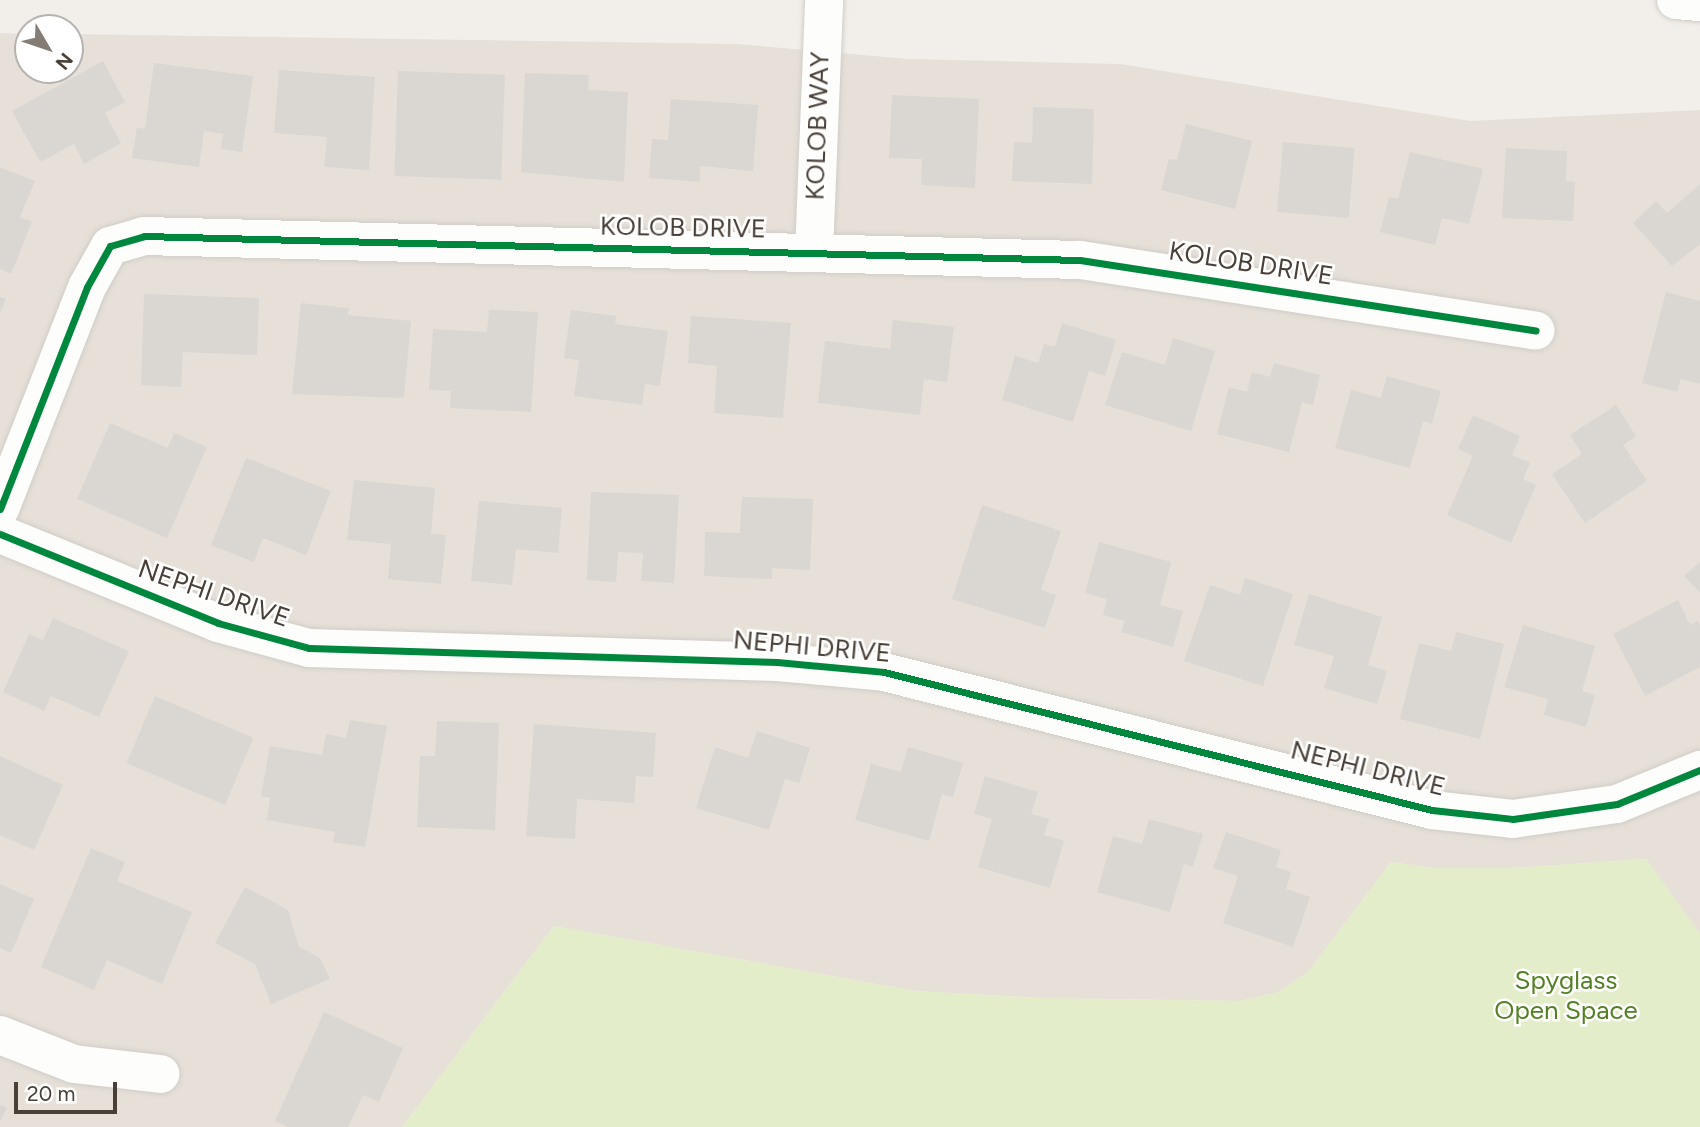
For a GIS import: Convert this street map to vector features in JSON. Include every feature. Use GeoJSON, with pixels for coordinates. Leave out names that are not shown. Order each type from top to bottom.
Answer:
{"type":"FeatureCollection","features":[{"type":"Feature","properties":{"kind":"street","name":"KOLOB WAY"},"geometry":{"type":"LineString","coordinates":[[814,253],[824,0]]}},
{"type":"Feature","properties":{"kind":"street"},"geometry":{"type":"LineString","coordinates":[[1676,0],[1700,2]]}},
{"type":"Feature","properties":{"kind":"street","name":"KOLOB DRIVE"},"geometry":{"type":"LineString","coordinates":[[0,509],[87,287],[110,246],[144,236],[1080,260],[1536,331]]}},
{"type":"Feature","properties":{"kind":"street","name":"NEPHI DRIVE"},"geometry":{"type":"LineString","coordinates":[[0,534],[218,624],[309,648],[777,662],[884,672],[1432,810],[1513,820],[1617,804],[1700,770]]}},
{"type":"Feature","properties":{"kind":"street"},"geometry":{"type":"LineString","coordinates":[[0,1035],[74,1064],[159,1074]]}},
{"type":"Feature","properties":{"kind":"shaded area"},"geometry":{"type":"Polygon","coordinates":[[[0,33],[14,34],[14,84],[84,84],[84,34],[737,44],[909,59],[1120,64],[1470,121],[1700,110],[1700,934],[1646,859],[1512,868],[1434,868],[1391,862],[1308,972],[1277,993],[1239,1001],[1041,998],[915,991],[554,926],[402,1127],[0,1127],[0,33]]]}},
{"type":"Feature","properties":{"kind":"green space","name":"Spyglass Open Space"},"geometry":{"type":"Polygon","coordinates":[[[1646,859],[1700,934],[1700,1127],[402,1127],[554,926],[915,991],[1041,998],[1239,1001],[1277,993],[1308,972],[1391,862],[1434,868],[1512,868],[1646,859]]]}},
{"type":"Feature","properties":{"kind":"building"},"geometry":{"type":"Polygon","coordinates":[[[103,61],[125,102],[105,113],[121,143],[84,164],[74,144],[40,162],[12,111],[61,84],[84,84],[84,71],[103,61]]]}},
{"type":"Feature","properties":{"kind":"building"},"geometry":{"type":"Polygon","coordinates":[[[154,63],[253,76],[242,152],[221,149],[223,134],[204,131],[199,167],[132,158],[137,128],[145,129],[154,63]]]}},
{"type":"Feature","properties":{"kind":"building"},"geometry":{"type":"Polygon","coordinates":[[[279,70],[375,77],[369,170],[324,167],[327,137],[274,133],[279,70]]]}},
{"type":"Feature","properties":{"kind":"building"},"geometry":{"type":"Polygon","coordinates":[[[398,71],[505,75],[501,180],[394,176],[398,71]]]}},
{"type":"Feature","properties":{"kind":"building"},"geometry":{"type":"Polygon","coordinates":[[[525,73],[589,75],[588,90],[628,92],[624,182],[521,172],[525,73]]]}},
{"type":"Feature","properties":{"kind":"building"},"geometry":{"type":"Polygon","coordinates":[[[892,95],[979,99],[975,188],[921,185],[922,159],[889,158],[892,95]]]}},
{"type":"Feature","properties":{"kind":"building"},"geometry":{"type":"Polygon","coordinates":[[[671,99],[758,105],[753,171],[700,166],[700,182],[649,178],[652,139],[668,140],[671,99]]]}},
{"type":"Feature","properties":{"kind":"building"},"geometry":{"type":"Polygon","coordinates":[[[1033,107],[1094,109],[1092,184],[1012,181],[1014,142],[1032,143],[1033,107]]]}},
{"type":"Feature","properties":{"kind":"building"},"geometry":{"type":"Polygon","coordinates":[[[1186,124],[1252,141],[1235,209],[1161,190],[1169,159],[1177,160],[1186,124]]]}},
{"type":"Feature","properties":{"kind":"building"},"geometry":{"type":"Polygon","coordinates":[[[1283,142],[1355,148],[1349,218],[1277,212],[1283,142]]]}},
{"type":"Feature","properties":{"kind":"building"},"geometry":{"type":"Polygon","coordinates":[[[1506,148],[1567,151],[1566,181],[1575,182],[1573,221],[1502,218],[1506,148]]]}},
{"type":"Feature","properties":{"kind":"building"},"geometry":{"type":"Polygon","coordinates":[[[1410,152],[1483,169],[1469,224],[1442,218],[1435,245],[1380,232],[1389,197],[1398,199],[1410,152]]]}},
{"type":"Feature","properties":{"kind":"building"},"geometry":{"type":"Polygon","coordinates":[[[0,167],[35,181],[20,217],[32,222],[11,274],[0,269],[0,167]]]}},
{"type":"Feature","properties":{"kind":"building"},"geometry":{"type":"Polygon","coordinates":[[[1700,184],[1700,244],[1672,266],[1633,223],[1656,201],[1667,213],[1700,184]]]}},
{"type":"Feature","properties":{"kind":"building"},"geometry":{"type":"Polygon","coordinates":[[[1666,292],[1700,301],[1700,384],[1681,379],[1677,392],[1642,383],[1666,292]]]}},
{"type":"Feature","properties":{"kind":"building"},"geometry":{"type":"Polygon","coordinates":[[[144,294],[259,298],[257,355],[183,352],[181,387],[141,385],[144,294]]]}},
{"type":"Feature","properties":{"kind":"building"},"geometry":{"type":"Polygon","coordinates":[[[0,297],[6,299],[0,313],[0,297]]]}},
{"type":"Feature","properties":{"kind":"building"},"geometry":{"type":"Polygon","coordinates":[[[301,303],[349,308],[348,315],[411,321],[404,398],[292,394],[301,303]]]}},
{"type":"Feature","properties":{"kind":"building"},"geometry":{"type":"Polygon","coordinates":[[[489,310],[538,312],[531,412],[450,408],[451,391],[429,390],[433,329],[487,332],[489,310]]]}},
{"type":"Feature","properties":{"kind":"building"},"geometry":{"type":"Polygon","coordinates":[[[571,310],[616,316],[615,324],[668,331],[660,386],[645,384],[642,405],[574,396],[579,360],[564,358],[571,310]]]}},
{"type":"Feature","properties":{"kind":"building"},"geometry":{"type":"Polygon","coordinates":[[[691,316],[791,323],[783,418],[714,413],[717,366],[688,363],[691,316]]]}},
{"type":"Feature","properties":{"kind":"building"},"geometry":{"type":"Polygon","coordinates":[[[893,320],[954,327],[947,382],[924,379],[920,415],[818,403],[825,341],[890,349],[893,320]]]}},
{"type":"Feature","properties":{"kind":"building"},"geometry":{"type":"Polygon","coordinates":[[[1062,323],[1116,340],[1105,376],[1089,371],[1073,422],[1002,400],[1015,356],[1038,363],[1044,344],[1055,347],[1062,323]]]}},
{"type":"Feature","properties":{"kind":"building"},"geometry":{"type":"Polygon","coordinates":[[[1173,338],[1215,351],[1191,431],[1105,405],[1122,352],[1165,365],[1173,338]]]}},
{"type":"Feature","properties":{"kind":"building"},"geometry":{"type":"Polygon","coordinates":[[[1274,363],[1320,375],[1313,405],[1302,402],[1289,452],[1217,434],[1229,387],[1247,392],[1252,372],[1270,377],[1274,363]]]}},
{"type":"Feature","properties":{"kind":"building"},"geometry":{"type":"Polygon","coordinates":[[[1387,376],[1441,391],[1432,424],[1423,421],[1410,468],[1335,448],[1351,390],[1381,398],[1387,376]]]}},
{"type":"Feature","properties":{"kind":"building"},"geometry":{"type":"Polygon","coordinates":[[[1616,405],[1636,436],[1623,445],[1647,481],[1585,523],[1552,474],[1582,454],[1570,435],[1616,405]]]}},
{"type":"Feature","properties":{"kind":"building"},"geometry":{"type":"Polygon","coordinates":[[[1473,415],[1520,436],[1512,455],[1530,463],[1523,479],[1536,485],[1511,543],[1447,515],[1473,456],[1458,449],[1473,415]]]}},
{"type":"Feature","properties":{"kind":"building"},"geometry":{"type":"Polygon","coordinates":[[[110,423],[168,448],[174,433],[207,447],[167,538],[77,499],[110,423]]]}},
{"type":"Feature","properties":{"kind":"building"},"geometry":{"type":"Polygon","coordinates":[[[246,458],[331,491],[306,555],[263,538],[254,562],[211,545],[246,458]]]}},
{"type":"Feature","properties":{"kind":"building"},"geometry":{"type":"Polygon","coordinates":[[[354,480],[435,488],[431,534],[446,535],[441,584],[388,579],[391,544],[347,540],[354,480]]]}},
{"type":"Feature","properties":{"kind":"building"},"geometry":{"type":"Polygon","coordinates":[[[591,492],[679,495],[674,583],[641,581],[643,553],[618,552],[616,582],[587,580],[591,492]]]}},
{"type":"Feature","properties":{"kind":"building"},"geometry":{"type":"Polygon","coordinates":[[[742,497],[813,499],[810,570],[772,568],[772,579],[704,576],[705,532],[740,533],[742,497]]]}},
{"type":"Feature","properties":{"kind":"building"},"geometry":{"type":"Polygon","coordinates":[[[479,501],[562,508],[558,553],[516,549],[512,585],[471,581],[479,501]]]}},
{"type":"Feature","properties":{"kind":"building"},"geometry":{"type":"Polygon","coordinates":[[[982,505],[1061,531],[1041,590],[1056,595],[1045,628],[952,599],[982,505]]]}},
{"type":"Feature","properties":{"kind":"building"},"geometry":{"type":"Polygon","coordinates":[[[1099,542],[1171,562],[1160,605],[1183,611],[1173,647],[1121,632],[1125,621],[1103,615],[1107,599],[1085,593],[1099,542]]]}},
{"type":"Feature","properties":{"kind":"building"},"geometry":{"type":"Polygon","coordinates":[[[1700,562],[1700,593],[1684,576],[1700,562]]]}},
{"type":"Feature","properties":{"kind":"building"},"geometry":{"type":"Polygon","coordinates":[[[1245,578],[1293,594],[1263,686],[1184,661],[1210,585],[1240,595],[1245,578]]]}},
{"type":"Feature","properties":{"kind":"building"},"geometry":{"type":"Polygon","coordinates":[[[1309,594],[1382,617],[1368,665],[1387,671],[1377,704],[1324,688],[1334,656],[1294,645],[1309,594]]]}},
{"type":"Feature","properties":{"kind":"building"},"geometry":{"type":"Polygon","coordinates":[[[1678,600],[1690,625],[1698,621],[1700,626],[1700,667],[1645,696],[1613,634],[1678,600]]]}},
{"type":"Feature","properties":{"kind":"building"},"geometry":{"type":"Polygon","coordinates":[[[53,618],[129,651],[99,717],[51,696],[44,711],[3,692],[29,634],[43,640],[53,618]]]}},
{"type":"Feature","properties":{"kind":"building"},"geometry":{"type":"Polygon","coordinates":[[[1523,625],[1595,646],[1582,691],[1595,695],[1586,727],[1544,715],[1548,699],[1504,687],[1523,625]]]}},
{"type":"Feature","properties":{"kind":"building"},"geometry":{"type":"Polygon","coordinates":[[[1456,632],[1504,644],[1480,739],[1400,719],[1419,643],[1451,651],[1456,632]]]}},
{"type":"Feature","properties":{"kind":"building"},"geometry":{"type":"Polygon","coordinates":[[[155,696],[253,738],[225,805],[126,763],[155,696]]]}},
{"type":"Feature","properties":{"kind":"building"},"geometry":{"type":"Polygon","coordinates":[[[350,720],[387,726],[365,847],[333,842],[335,832],[267,820],[270,798],[261,796],[270,746],[322,755],[326,734],[346,738],[350,720]]]}},
{"type":"Feature","properties":{"kind":"building"},"geometry":{"type":"Polygon","coordinates":[[[437,721],[499,723],[495,830],[417,827],[420,756],[435,756],[437,721]]]}},
{"type":"Feature","properties":{"kind":"building"},"geometry":{"type":"Polygon","coordinates":[[[534,724],[656,733],[653,777],[636,776],[634,803],[577,799],[575,839],[526,836],[534,724]]]}},
{"type":"Feature","properties":{"kind":"building"},"geometry":{"type":"Polygon","coordinates":[[[757,731],[810,748],[799,783],[785,779],[769,830],[696,808],[715,747],[748,758],[757,731]]]}},
{"type":"Feature","properties":{"kind":"building"},"geometry":{"type":"Polygon","coordinates":[[[908,747],[963,763],[953,797],[942,794],[929,841],[855,820],[871,764],[901,772],[908,747]]]}},
{"type":"Feature","properties":{"kind":"building"},"geometry":{"type":"Polygon","coordinates":[[[0,756],[63,785],[34,850],[0,835],[0,756]]]}},
{"type":"Feature","properties":{"kind":"building"},"geometry":{"type":"Polygon","coordinates":[[[985,776],[1038,792],[1031,814],[1049,819],[1044,835],[1064,841],[1050,888],[978,867],[992,819],[974,814],[985,776]]]}},
{"type":"Feature","properties":{"kind":"building"},"geometry":{"type":"Polygon","coordinates":[[[1149,819],[1203,834],[1193,867],[1184,864],[1170,912],[1097,892],[1113,836],[1142,844],[1149,819]]]}},
{"type":"Feature","properties":{"kind":"building"},"geometry":{"type":"Polygon","coordinates":[[[1226,832],[1281,850],[1276,867],[1291,872],[1286,889],[1310,897],[1293,947],[1223,923],[1238,876],[1213,868],[1226,832]]]}},
{"type":"Feature","properties":{"kind":"building"},"geometry":{"type":"Polygon","coordinates":[[[91,848],[125,862],[117,881],[192,912],[162,984],[107,960],[94,990],[41,967],[91,848]]]}},
{"type":"Feature","properties":{"kind":"building"},"geometry":{"type":"Polygon","coordinates":[[[0,884],[34,899],[11,953],[0,948],[0,884]]]}},
{"type":"Feature","properties":{"kind":"building"},"geometry":{"type":"Polygon","coordinates":[[[245,887],[288,910],[299,947],[320,958],[330,979],[271,1004],[255,964],[215,943],[245,887]]]}},
{"type":"Feature","properties":{"kind":"building"},"geometry":{"type":"Polygon","coordinates":[[[324,1012],[403,1048],[379,1102],[363,1095],[348,1127],[289,1127],[275,1121],[324,1012]]]}},
{"type":"Feature","properties":{"kind":"building"},"geometry":{"type":"Polygon","coordinates":[[[0,1105],[7,1108],[0,1122],[0,1105]]]}},
{"type":"Feature","properties":{"kind":"cycle path"},"geometry":{"type":"LineString","coordinates":[[0,509],[87,287],[110,246],[144,236],[1080,260],[1536,331]]}},
{"type":"Feature","properties":{"kind":"cycle path"},"geometry":{"type":"LineString","coordinates":[[0,534],[218,623],[309,648],[777,662],[884,672],[1432,810],[1513,819],[1617,804],[1700,770]]}}]}
